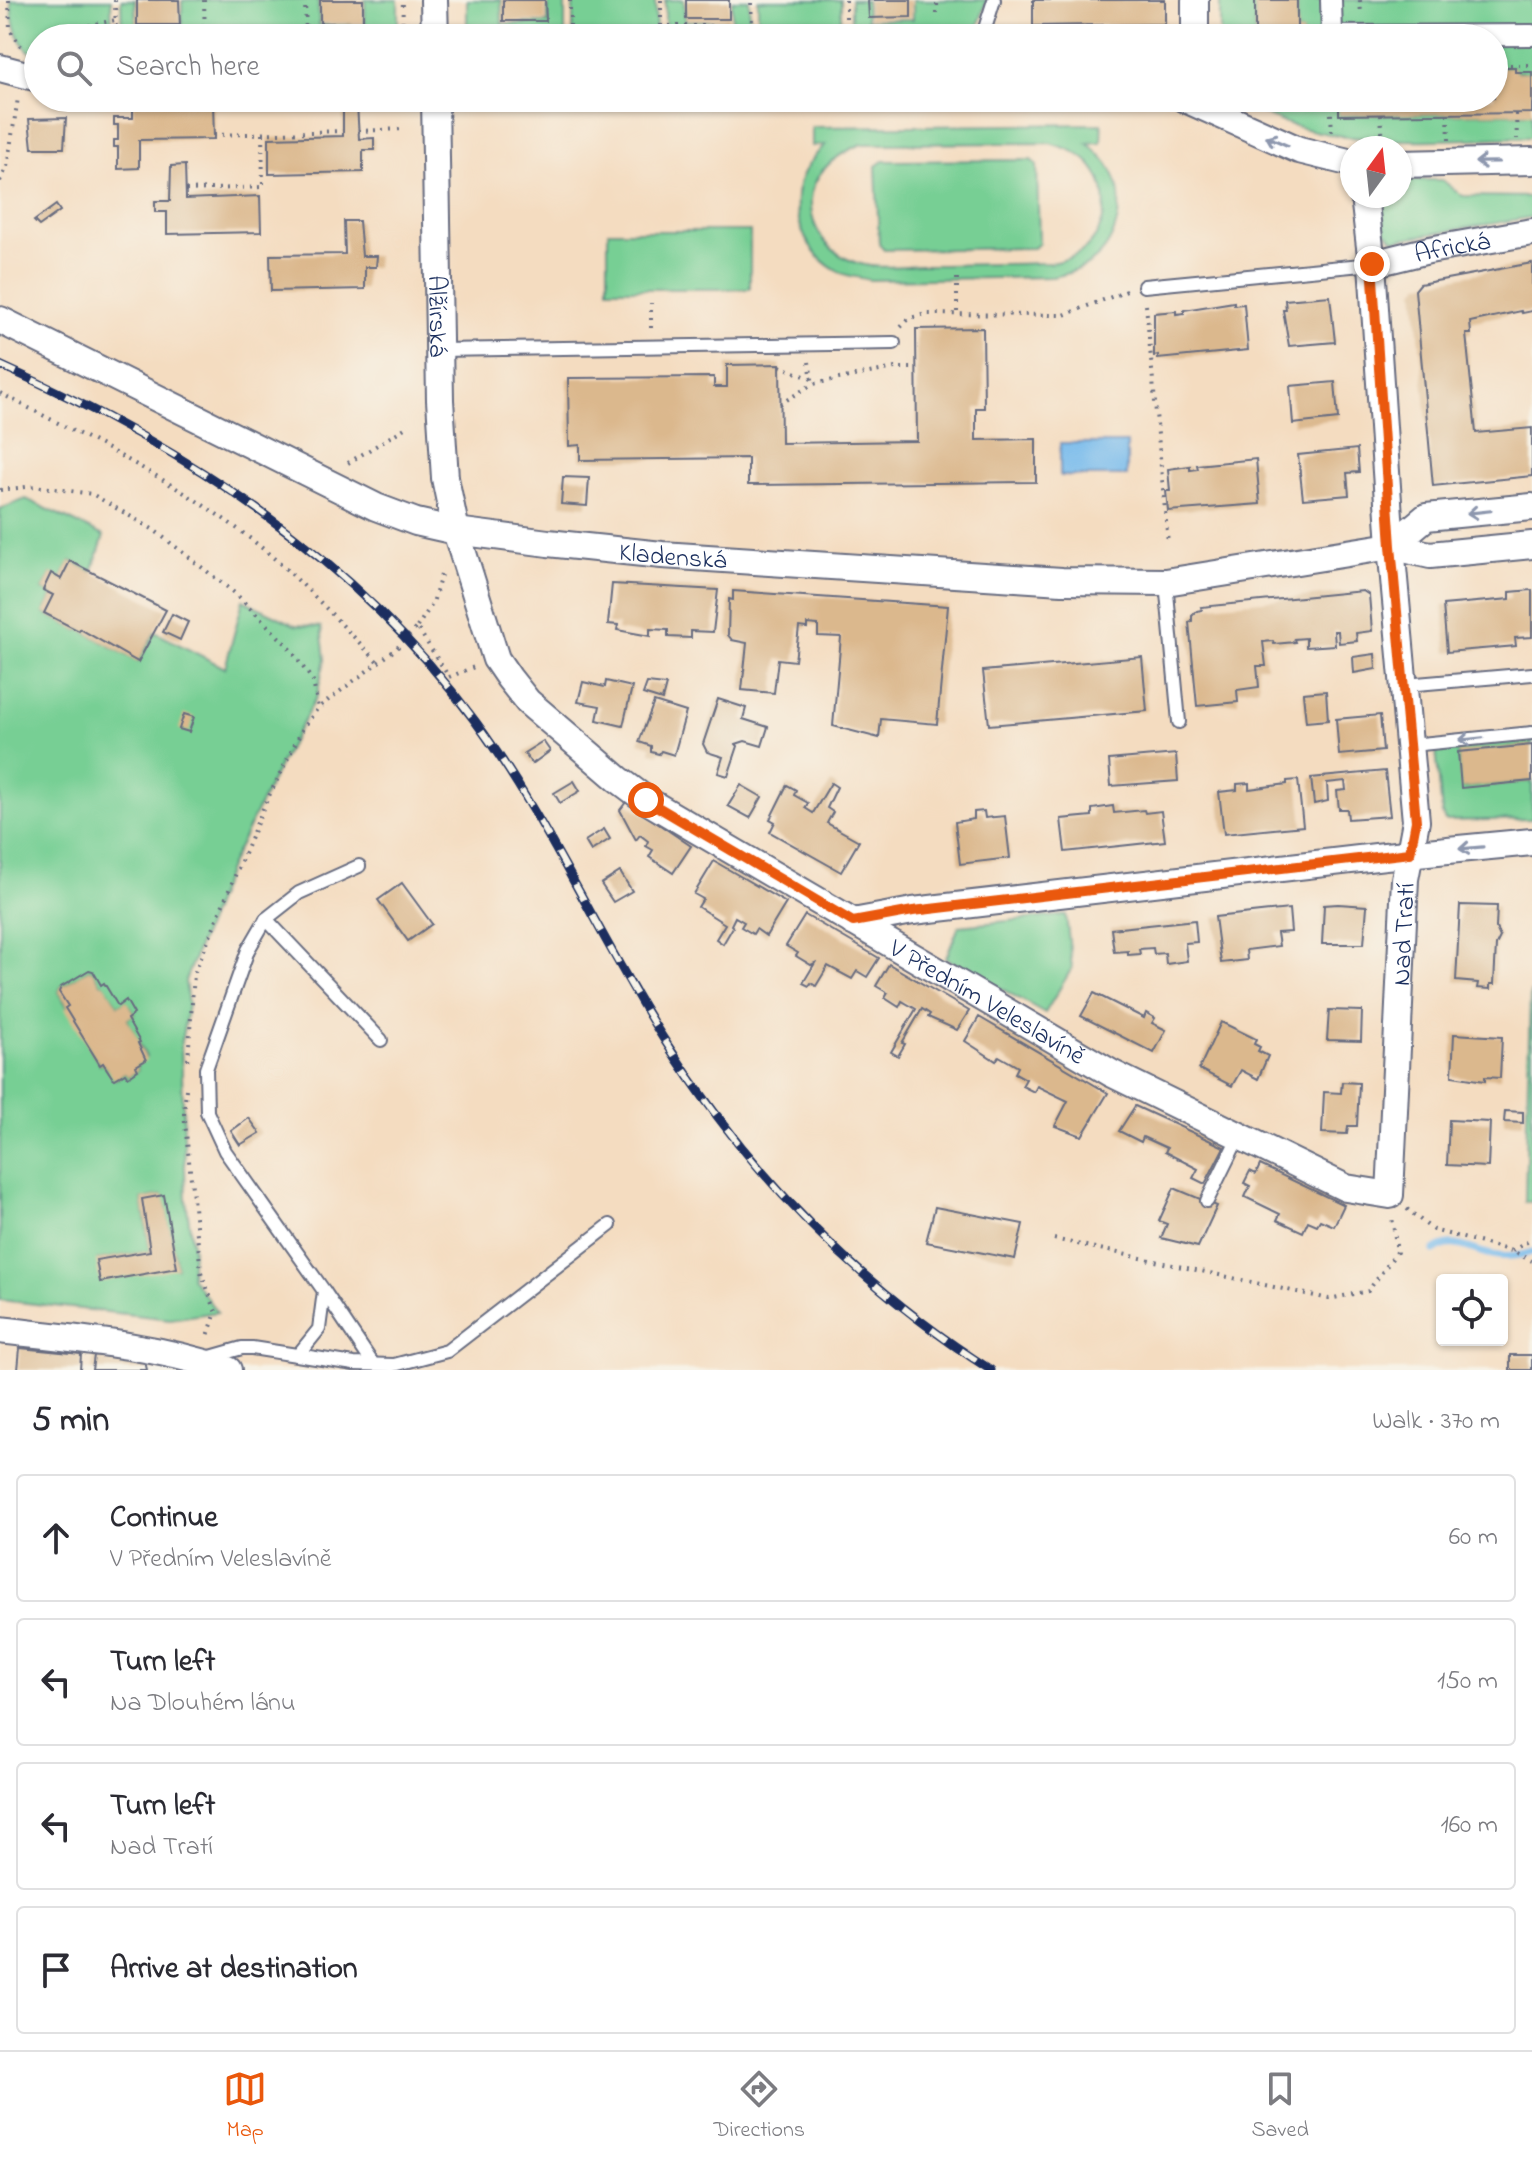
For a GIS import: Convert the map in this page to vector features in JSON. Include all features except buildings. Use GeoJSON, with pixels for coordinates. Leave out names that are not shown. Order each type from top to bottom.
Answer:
{"type":"FeatureCollection","features":[{"type":"Feature","properties":{"kind":"street"},"geometry":{"type":"LineString","coordinates":[[434,0],[435,24]]}},
{"type":"Feature","properties":{"kind":"street"},"geometry":{"type":"LineString","coordinates":[[1195,0],[1195,24]]}},
{"type":"Feature","properties":{"kind":"street"},"geometry":{"type":"LineString","coordinates":[[1331,0],[1332,24]]}},
{"type":"Feature","properties":{"kind":"street"},"geometry":{"type":"LineString","coordinates":[[1508,35],[1532,35]]}},
{"type":"Feature","properties":{"kind":"street","name":"Alžírská"},"geometry":{"type":"LineString","coordinates":[[435,112],[443,467],[456,531]]}},
{"type":"Feature","properties":{"kind":"street"},"geometry":{"type":"LineString","coordinates":[[1217,112],[1299,150],[1340,160]]}},
{"type":"Feature","properties":{"kind":"street"},"geometry":{"type":"LineString","coordinates":[[1412,154],[1524,153]]}},
{"type":"Feature","properties":{"kind":"street","name":"Nad Tratí"},"geometry":{"type":"LineString","coordinates":[[1365,208],[1416,821],[1405,879],[1390,1195]]}},
{"type":"Feature","properties":{"kind":"street","name":"Africká"},"geometry":{"type":"LineString","coordinates":[[1372,264],[1429,250],[1532,232]]}},
{"type":"Feature","properties":{"kind":"street","name":"Kladenská"},"geometry":{"type":"LineString","coordinates":[[0,320],[376,507],[416,522],[456,531],[662,555],[1062,581],[1166,582],[1391,546],[1430,555],[1532,545]]}},
{"type":"Feature","properties":{"kind":"street"},"geometry":{"type":"LineString","coordinates":[[1391,546],[1426,517],[1532,507]]}},
{"type":"Feature","properties":{"kind":"street","name":"V Předním Veleslavíně"},"geometry":{"type":"LineString","coordinates":[[456,531],[496,659],[528,702],[637,793],[1111,1073],[1346,1188],[1390,1195]]}},
{"type":"Feature","properties":{"kind":"street"},"geometry":{"type":"LineString","coordinates":[[853,922],[913,911],[1410,853],[1532,842]]}},
{"type":"Feature","properties":{"kind":"street"},"geometry":{"type":"LineString","coordinates":[[0,1330],[124,1344],[193,1365],[228,1370]]}},
{"type":"Feature","properties":{"kind":"lane"},"geometry":{"type":"LineString","coordinates":[[986,24],[994,0]]}},
{"type":"Feature","properties":{"kind":"lane"},"geometry":{"type":"LineString","coordinates":[[1144,286],[1372,264]]}},
{"type":"Feature","properties":{"kind":"lane"},"geometry":{"type":"LineString","coordinates":[[439,350],[894,343]]}},
{"type":"Feature","properties":{"kind":"lane"},"geometry":{"type":"LineString","coordinates":[[1166,582],[1179,722]]}},
{"type":"Feature","properties":{"kind":"lane"},"geometry":{"type":"LineString","coordinates":[[1405,685],[1532,674]]}},
{"type":"Feature","properties":{"kind":"lane"},"geometry":{"type":"LineString","coordinates":[[1411,745],[1532,733]]}},
{"type":"Feature","properties":{"kind":"lane"},"geometry":{"type":"LineString","coordinates":[[359,866],[299,893],[266,919],[248,950],[206,1069],[207,1112],[225,1151],[373,1364]]}},
{"type":"Feature","properties":{"kind":"lane"},"geometry":{"type":"LineString","coordinates":[[266,919],[381,1040]]}},
{"type":"Feature","properties":{"kind":"lane"},"geometry":{"type":"LineString","coordinates":[[1207,1201],[1239,1136]]}},
{"type":"Feature","properties":{"kind":"lane"},"geometry":{"type":"LineString","coordinates":[[193,1365],[242,1348],[394,1365],[447,1351],[610,1225]]}},
{"type":"Feature","properties":{"kind":"lane"},"geometry":{"type":"LineString","coordinates":[[298,1355],[319,1329],[324,1291]]}},
{"type":"Feature","properties":{"kind":"path"},"geometry":{"type":"LineString","coordinates":[[0,181],[7,167],[21,67],[10,30],[9,0]]}},
{"type":"Feature","properties":{"kind":"path"},"geometry":{"type":"LineString","coordinates":[[115,0],[116,24]]}},
{"type":"Feature","properties":{"kind":"path"},"geometry":{"type":"LineString","coordinates":[[204,0],[205,24]]}},
{"type":"Feature","properties":{"kind":"path"},"geometry":{"type":"LineString","coordinates":[[305,0],[306,24]]}},
{"type":"Feature","properties":{"kind":"path"},"geometry":{"type":"LineString","coordinates":[[402,24],[403,0]]}},
{"type":"Feature","properties":{"kind":"path"},"geometry":{"type":"LineString","coordinates":[[570,0],[570,24]]}},
{"type":"Feature","properties":{"kind":"path"},"geometry":{"type":"LineString","coordinates":[[661,0],[661,24]]}},
{"type":"Feature","properties":{"kind":"path"},"geometry":{"type":"LineString","coordinates":[[751,0],[752,24]]}},
{"type":"Feature","properties":{"kind":"path"},"geometry":{"type":"LineString","coordinates":[[846,0],[846,24]]}},
{"type":"Feature","properties":{"kind":"path"},"geometry":{"type":"LineString","coordinates":[[937,0],[937,14]]}},
{"type":"Feature","properties":{"kind":"path"},"geometry":{"type":"LineString","coordinates":[[96,24],[116,20]]}},
{"type":"Feature","properties":{"kind":"path"},"geometry":{"type":"LineString","coordinates":[[1508,65],[1532,65]]}},
{"type":"Feature","properties":{"kind":"path"},"geometry":{"type":"LineString","coordinates":[[1331,112],[1333,140]]}},
{"type":"Feature","properties":{"kind":"path"},"geometry":{"type":"LineString","coordinates":[[1448,114],[1449,145]]}},
{"type":"Feature","properties":{"kind":"path"},"geometry":{"type":"LineString","coordinates":[[1516,114],[1524,153]]}},
{"type":"Feature","properties":{"kind":"path"},"geometry":{"type":"LineString","coordinates":[[1381,115],[1387,136]]}},
{"type":"Feature","properties":{"kind":"path"},"geometry":{"type":"LineString","coordinates":[[358,131],[403,129]]}},
{"type":"Feature","properties":{"kind":"path"},"geometry":{"type":"LineString","coordinates":[[214,135],[343,131]]}},
{"type":"Feature","properties":{"kind":"path"},"geometry":{"type":"LineString","coordinates":[[186,190],[263,187],[262,133]]}},
{"type":"Feature","properties":{"kind":"path"},"geometry":{"type":"LineString","coordinates":[[957,278],[957,314]]}},
{"type":"Feature","properties":{"kind":"path"},"geometry":{"type":"LineString","coordinates":[[894,343],[897,332],[910,318],[926,314],[1064,315],[1144,286],[1168,543]]}},
{"type":"Feature","properties":{"kind":"path"},"geometry":{"type":"LineString","coordinates":[[650,346],[651,303]]}},
{"type":"Feature","properties":{"kind":"path"},"geometry":{"type":"LineString","coordinates":[[805,344],[813,382]]}},
{"type":"Feature","properties":{"kind":"path"},"geometry":{"type":"LineString","coordinates":[[780,366],[813,382]]}},
{"type":"Feature","properties":{"kind":"path"},"geometry":{"type":"LineString","coordinates":[[780,404],[813,382],[895,368],[916,368]]}},
{"type":"Feature","properties":{"kind":"path"},"geometry":{"type":"LineString","coordinates":[[0,393],[160,476],[248,537],[315,598],[378,662]]}},
{"type":"Feature","properties":{"kind":"path"},"geometry":{"type":"LineString","coordinates":[[348,463],[408,426]]}},
{"type":"Feature","properties":{"kind":"path"},"geometry":{"type":"LineString","coordinates":[[0,490],[35,486],[92,494],[154,530],[236,594],[287,645],[313,681],[318,708],[396,649],[417,627],[433,603],[446,557]]}},
{"type":"Feature","properties":{"kind":"path"},"geometry":{"type":"LineString","coordinates":[[417,627],[449,677],[496,659]]}},
{"type":"Feature","properties":{"kind":"path"},"geometry":{"type":"LineString","coordinates":[[1054,1239],[1329,1299],[1368,1291],[1397,1252],[1390,1195]]}},
{"type":"Feature","properties":{"kind":"path"},"geometry":{"type":"LineString","coordinates":[[1390,1195],[1433,1230],[1512,1251],[1532,1261]]}},
{"type":"Feature","properties":{"kind":"path"},"geometry":{"type":"LineString","coordinates":[[1512,1251],[1532,1239]]}},
{"type":"Feature","properties":{"kind":"green space"},"geometry":{"type":"Polygon","coordinates":[[[11,0],[111,0],[112,24],[24,24],[24,45],[14,25],[11,0]]]}},
{"type":"Feature","properties":{"kind":"green space"},"geometry":{"type":"Polygon","coordinates":[[[121,0],[135,0],[136,24],[122,24],[121,0]]]}},
{"type":"Feature","properties":{"kind":"green space"},"geometry":{"type":"Polygon","coordinates":[[[187,0],[318,0],[319,24],[182,24],[182,1],[187,0]]]}},
{"type":"Feature","properties":{"kind":"green space"},"geometry":{"type":"Polygon","coordinates":[[[365,0],[398,0],[398,24],[365,24],[365,0]]]}},
{"type":"Feature","properties":{"kind":"green space"},"geometry":{"type":"Polygon","coordinates":[[[467,0],[501,0],[502,24],[467,24],[467,0]]]}},
{"type":"Feature","properties":{"kind":"green space"},"geometry":{"type":"Polygon","coordinates":[[[548,0],[565,0],[565,24],[502,24],[548,23],[548,0]]]}},
{"type":"Feature","properties":{"kind":"green space"},"geometry":{"type":"Polygon","coordinates":[[[573,0],[655,0],[656,24],[573,24],[573,0]]]}},
{"type":"Feature","properties":{"kind":"green space"},"geometry":{"type":"Polygon","coordinates":[[[665,0],[684,0],[685,21],[732,21],[732,0],[749,0],[750,24],[665,24],[665,0]]]}},
{"type":"Feature","properties":{"kind":"green space"},"geometry":{"type":"Polygon","coordinates":[[[758,0],[841,0],[841,24],[750,24],[758,23],[758,0]]]}},
{"type":"Feature","properties":{"kind":"green space"},"geometry":{"type":"Polygon","coordinates":[[[851,0],[866,0],[867,20],[913,19],[913,0],[987,0],[979,24],[851,24],[851,0]]]}},
{"type":"Feature","properties":{"kind":"green space"},"geometry":{"type":"Polygon","coordinates":[[[1220,0],[1255,0],[1255,24],[1220,24],[1220,0]]]}},
{"type":"Feature","properties":{"kind":"green space"},"geometry":{"type":"Polygon","coordinates":[[[1297,0],[1532,0],[1532,72],[1515,72],[1514,67],[1508,67],[1508,24],[1297,24],[1297,0]]]}},
{"type":"Feature","properties":{"kind":"green space"},"geometry":{"type":"Polygon","coordinates":[[[1261,112],[1340,112],[1340,115],[1532,113],[1532,137],[1412,140],[1412,136],[1340,136],[1303,128],[1261,112]]]}},
{"type":"Feature","properties":{"kind":"green space"},"geometry":{"type":"Polygon","coordinates":[[[1102,124],[1101,142],[1087,143],[1107,163],[1117,183],[1117,222],[1106,247],[1097,257],[1083,267],[1052,277],[869,280],[846,275],[818,256],[799,221],[797,194],[800,181],[825,145],[812,146],[812,127],[1102,124]],[[1050,143],[862,144],[836,158],[816,180],[811,200],[815,223],[826,242],[843,257],[871,266],[1049,263],[1065,260],[1085,249],[1096,235],[1105,201],[1099,178],[1085,159],[1050,143]]]}},
{"type":"Feature","properties":{"kind":"green space"},"geometry":{"type":"Polygon","coordinates":[[[1031,160],[1037,165],[1039,243],[1034,248],[884,250],[879,244],[876,166],[883,161],[1031,160]]]}},
{"type":"Feature","properties":{"kind":"green space"},"geometry":{"type":"Polygon","coordinates":[[[1412,180],[1442,180],[1463,196],[1532,197],[1532,217],[1395,240],[1385,231],[1383,210],[1412,208],[1412,180]]]}},
{"type":"Feature","properties":{"kind":"green space"},"geometry":{"type":"Polygon","coordinates":[[[608,231],[750,231],[750,289],[608,289],[608,231]]]}},
{"type":"Feature","properties":{"kind":"green space"},"geometry":{"type":"Polygon","coordinates":[[[26,499],[104,536],[92,572],[71,561],[61,579],[51,574],[43,590],[53,595],[44,613],[80,629],[138,662],[155,632],[225,668],[243,600],[295,625],[321,627],[325,659],[317,696],[229,867],[185,981],[188,1005],[181,1042],[186,1200],[193,1250],[191,1277],[217,1312],[170,1319],[0,1300],[0,509],[26,499]],[[89,970],[61,987],[59,992],[100,1065],[103,1063],[116,1079],[125,1073],[128,1077],[138,1070],[136,1066],[146,1057],[127,1019],[134,1014],[126,1001],[118,1006],[104,984],[101,985],[93,971],[89,970]],[[163,1195],[142,1199],[150,1251],[97,1260],[177,1268],[163,1195]]]}},
{"type":"Feature","properties":{"kind":"green space"},"geometry":{"type":"Polygon","coordinates":[[[1532,739],[1532,745],[1458,753],[1462,788],[1532,781],[1532,819],[1445,821],[1436,749],[1532,739]]]}},
{"type":"Feature","properties":{"kind":"green space"},"geometry":{"type":"Polygon","coordinates":[[[1066,915],[1072,968],[1045,1013],[946,958],[959,926],[1066,915]]]}},
{"type":"Feature","properties":{"kind":"green space"},"geometry":{"type":"Polygon","coordinates":[[[1530,993],[1532,1202],[1525,1202],[1530,993]]]}},
{"type":"Feature","properties":{"kind":"water"},"geometry":{"type":"Polygon","coordinates":[[[1060,443],[1127,443],[1127,476],[1060,476],[1060,443]]]}},
{"type":"Feature","properties":{"kind":"waterway"},"geometry":{"type":"LineString","coordinates":[[1434,1251],[1454,1245],[1499,1256],[1532,1252]]}},
{"type":"Feature","properties":{"kind":"railway"},"geometry":{"type":"LineString","coordinates":[[0,365],[136,432],[200,471],[262,512],[375,607],[427,662],[501,759],[549,837],[639,999],[696,1087],[732,1135],[769,1180],[851,1263],[942,1337],[991,1370]]}},
{"type":"Feature","properties":{"kind":"route"},"geometry":{"type":"LineString","coordinates":[[646,800],[853,922],[913,911],[1410,853],[1416,821],[1391,546],[1372,264]]}}]}
